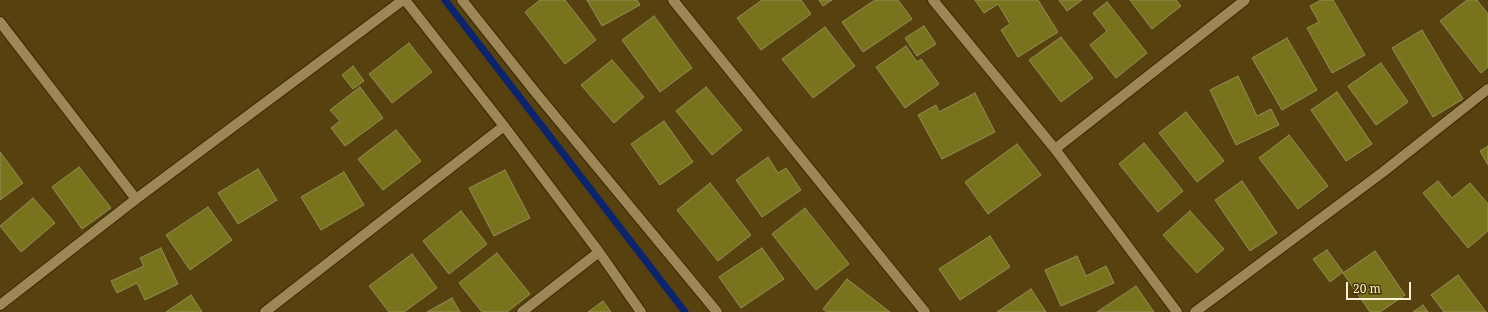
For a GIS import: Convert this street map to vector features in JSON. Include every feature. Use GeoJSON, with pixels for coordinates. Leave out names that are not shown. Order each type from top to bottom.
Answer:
{"type":"FeatureCollection","features":[{"type":"Feature","properties":{"kind":"street"},"geometry":{"type":"LineString","coordinates":[[0,305],[136,199],[404,0],[504,126],[599,252],[641,312]]}},
{"type":"Feature","properties":{"kind":"street"},"geometry":{"type":"LineString","coordinates":[[462,0],[536,93],[717,312]]}},
{"type":"Feature","properties":{"kind":"street"},"geometry":{"type":"LineString","coordinates":[[673,0],[925,312]]}},
{"type":"Feature","properties":{"kind":"street"},"geometry":{"type":"LineString","coordinates":[[934,0],[1054,149],[1177,312]]}},
{"type":"Feature","properties":{"kind":"street"},"geometry":{"type":"LineString","coordinates":[[1054,149],[1245,0]]}},
{"type":"Feature","properties":{"kind":"street"},"geometry":{"type":"LineString","coordinates":[[0,22],[136,199]]}},
{"type":"Feature","properties":{"kind":"street"},"geometry":{"type":"LineString","coordinates":[[1195,312],[1383,172],[1488,89]]}},
{"type":"Feature","properties":{"kind":"street"},"geometry":{"type":"LineString","coordinates":[[265,312],[504,126]]}},
{"type":"Feature","properties":{"kind":"street"},"geometry":{"type":"LineString","coordinates":[[522,312],[599,252]]}},
{"type":"Feature","properties":{"kind":"building"},"geometry":{"type":"Polygon","coordinates":[[[540,0],[565,0],[596,40],[565,64],[525,12],[540,0]]]}},
{"type":"Feature","properties":{"kind":"building"},"geometry":{"type":"Polygon","coordinates":[[[587,0],[637,0],[640,5],[602,26],[587,0]]]}},
{"type":"Feature","properties":{"kind":"building"},"geometry":{"type":"Polygon","coordinates":[[[762,0],[801,0],[811,14],[761,50],[737,18],[762,0]]]}},
{"type":"Feature","properties":{"kind":"building"},"geometry":{"type":"Polygon","coordinates":[[[819,0],[832,0],[823,6],[819,0]]]}},
{"type":"Feature","properties":{"kind":"building"},"geometry":{"type":"Polygon","coordinates":[[[875,0],[898,0],[912,19],[863,52],[842,22],[875,0]]]}},
{"type":"Feature","properties":{"kind":"building"},"geometry":{"type":"Polygon","coordinates":[[[975,0],[1038,0],[1058,32],[1018,57],[1001,30],[1010,24],[998,4],[984,13],[975,0]]]}},
{"type":"Feature","properties":{"kind":"building"},"geometry":{"type":"Polygon","coordinates":[[[1059,0],[1082,0],[1067,11],[1059,0]]]}},
{"type":"Feature","properties":{"kind":"building"},"geometry":{"type":"Polygon","coordinates":[[[1130,0],[1176,0],[1181,6],[1152,29],[1130,0]]]}},
{"type":"Feature","properties":{"kind":"building"},"geometry":{"type":"Polygon","coordinates":[[[1321,0],[1333,0],[1365,55],[1332,73],[1307,28],[1319,22],[1310,6],[1321,0]]]}},
{"type":"Feature","properties":{"kind":"building"},"geometry":{"type":"Polygon","coordinates":[[[1467,0],[1477,0],[1488,14],[1488,67],[1481,73],[1440,21],[1467,0]]]}},
{"type":"Feature","properties":{"kind":"building"},"geometry":{"type":"Polygon","coordinates":[[[1107,2],[1147,53],[1116,78],[1090,45],[1107,31],[1093,13],[1107,2]]]}},
{"type":"Feature","properties":{"kind":"building"},"geometry":{"type":"Polygon","coordinates":[[[654,16],[692,68],[660,92],[622,40],[654,16]]]}},
{"type":"Feature","properties":{"kind":"building"},"geometry":{"type":"Polygon","coordinates":[[[924,26],[936,44],[917,56],[905,38],[924,26]]]}},
{"type":"Feature","properties":{"kind":"building"},"geometry":{"type":"Polygon","coordinates":[[[825,27],[855,66],[813,98],[782,59],[825,27]]]}},
{"type":"Feature","properties":{"kind":"building"},"geometry":{"type":"Polygon","coordinates":[[[1422,30],[1463,99],[1433,117],[1392,48],[1422,30]]]}},
{"type":"Feature","properties":{"kind":"building"},"geometry":{"type":"Polygon","coordinates":[[[1061,37],[1093,78],[1061,102],[1029,60],[1061,37]]]}},
{"type":"Feature","properties":{"kind":"building"},"geometry":{"type":"Polygon","coordinates":[[[1287,38],[1317,90],[1282,110],[1252,58],[1287,38]]]}},
{"type":"Feature","properties":{"kind":"building"},"geometry":{"type":"Polygon","coordinates":[[[409,43],[432,72],[392,103],[369,74],[409,43]]]}},
{"type":"Feature","properties":{"kind":"building"},"geometry":{"type":"Polygon","coordinates":[[[906,46],[917,62],[921,59],[939,84],[905,108],[876,67],[906,46]]]}},
{"type":"Feature","properties":{"kind":"building"},"geometry":{"type":"Polygon","coordinates":[[[612,60],[644,97],[614,123],[581,85],[612,60]]]}},
{"type":"Feature","properties":{"kind":"building"},"geometry":{"type":"Polygon","coordinates":[[[1381,63],[1408,102],[1376,125],[1348,86],[1381,63]]]}},
{"type":"Feature","properties":{"kind":"building"},"geometry":{"type":"Polygon","coordinates":[[[353,66],[364,81],[353,89],[342,75],[353,66]]]}},
{"type":"Feature","properties":{"kind":"building"},"geometry":{"type":"Polygon","coordinates":[[[1238,76],[1257,116],[1271,109],[1279,125],[1236,145],[1210,90],[1238,76]]]}},
{"type":"Feature","properties":{"kind":"building"},"geometry":{"type":"Polygon","coordinates":[[[360,87],[383,118],[345,146],[331,128],[340,121],[330,110],[360,87]]]}},
{"type":"Feature","properties":{"kind":"building"},"geometry":{"type":"Polygon","coordinates":[[[706,87],[742,130],[712,155],[676,111],[706,87]]]}},
{"type":"Feature","properties":{"kind":"building"},"geometry":{"type":"Polygon","coordinates":[[[1337,92],[1372,144],[1346,161],[1311,110],[1337,92]]]}},
{"type":"Feature","properties":{"kind":"building"},"geometry":{"type":"Polygon","coordinates":[[[975,93],[995,132],[942,159],[918,115],[936,105],[939,112],[975,93]]]}},
{"type":"Feature","properties":{"kind":"building"},"geometry":{"type":"Polygon","coordinates":[[[1186,112],[1224,161],[1197,182],[1159,133],[1186,112]]]}},
{"type":"Feature","properties":{"kind":"building"},"geometry":{"type":"Polygon","coordinates":[[[664,121],[693,162],[660,185],[631,144],[664,121]]]}},
{"type":"Feature","properties":{"kind":"building"},"geometry":{"type":"Polygon","coordinates":[[[396,130],[421,161],[383,190],[358,159],[396,130]]]}},
{"type":"Feature","properties":{"kind":"building"},"geometry":{"type":"Polygon","coordinates":[[[1289,135],[1328,186],[1298,209],[1259,158],[1289,135]]]}},
{"type":"Feature","properties":{"kind":"building"},"geometry":{"type":"Polygon","coordinates":[[[1144,143],[1183,191],[1158,212],[1119,164],[1144,143]]]}},
{"type":"Feature","properties":{"kind":"building"},"geometry":{"type":"Polygon","coordinates":[[[1017,144],[1041,175],[988,214],[965,182],[1017,144]]]}},
{"type":"Feature","properties":{"kind":"building"},"geometry":{"type":"Polygon","coordinates":[[[1488,146],[1488,165],[1480,151],[1488,146]]]}},
{"type":"Feature","properties":{"kind":"building"},"geometry":{"type":"Polygon","coordinates":[[[0,152],[23,183],[0,200],[0,152]]]}},
{"type":"Feature","properties":{"kind":"building"},"geometry":{"type":"Polygon","coordinates":[[[768,157],[778,173],[786,168],[801,190],[762,217],[736,180],[768,157]]]}},
{"type":"Feature","properties":{"kind":"building"},"geometry":{"type":"Polygon","coordinates":[[[79,167],[111,208],[82,229],[52,187],[79,167]]]}},
{"type":"Feature","properties":{"kind":"building"},"geometry":{"type":"Polygon","coordinates":[[[258,169],[277,200],[238,224],[218,193],[258,169]]]}},
{"type":"Feature","properties":{"kind":"building"},"geometry":{"type":"Polygon","coordinates":[[[505,170],[530,218],[494,236],[469,188],[505,170]]]}},
{"type":"Feature","properties":{"kind":"building"},"geometry":{"type":"Polygon","coordinates":[[[344,172],[364,205],[321,230],[301,197],[344,172]]]}},
{"type":"Feature","properties":{"kind":"building"},"geometry":{"type":"Polygon","coordinates":[[[1242,181],[1277,233],[1250,251],[1215,200],[1242,181]]]}},
{"type":"Feature","properties":{"kind":"building"},"geometry":{"type":"Polygon","coordinates":[[[1438,181],[1452,198],[1470,183],[1488,204],[1488,231],[1468,248],[1423,193],[1438,181]]]}},
{"type":"Feature","properties":{"kind":"building"},"geometry":{"type":"Polygon","coordinates":[[[710,183],[751,235],[718,261],[677,210],[710,183]]]}},
{"type":"Feature","properties":{"kind":"building"},"geometry":{"type":"Polygon","coordinates":[[[33,198],[55,223],[21,252],[0,226],[33,198]]]}},
{"type":"Feature","properties":{"kind":"building"},"geometry":{"type":"Polygon","coordinates":[[[208,207],[232,240],[190,270],[166,235],[208,207]]]}},
{"type":"Feature","properties":{"kind":"building"},"geometry":{"type":"Polygon","coordinates":[[[805,208],[849,264],[816,290],[772,234],[805,208]]]}},
{"type":"Feature","properties":{"kind":"building"},"geometry":{"type":"Polygon","coordinates":[[[461,211],[487,244],[449,274],[423,241],[461,211]]]}},
{"type":"Feature","properties":{"kind":"building"},"geometry":{"type":"Polygon","coordinates":[[[1190,211],[1224,249],[1197,273],[1163,235],[1190,211]]]}},
{"type":"Feature","properties":{"kind":"building"},"geometry":{"type":"Polygon","coordinates":[[[990,236],[1010,267],[960,300],[939,269],[990,236]]]}},
{"type":"Feature","properties":{"kind":"building"},"geometry":{"type":"Polygon","coordinates":[[[161,248],[178,284],[145,300],[137,283],[117,293],[111,281],[144,266],[140,258],[161,248]]]}},
{"type":"Feature","properties":{"kind":"building"},"geometry":{"type":"Polygon","coordinates":[[[762,248],[784,279],[741,308],[719,277],[762,248]]]}},
{"type":"Feature","properties":{"kind":"building"},"geometry":{"type":"Polygon","coordinates":[[[1327,250],[1343,272],[1330,282],[1313,259],[1327,250]]]}},
{"type":"Feature","properties":{"kind":"building"},"geometry":{"type":"Polygon","coordinates":[[[1375,251],[1405,295],[1380,312],[1370,312],[1343,273],[1375,251]]]}},
{"type":"Feature","properties":{"kind":"building"},"geometry":{"type":"Polygon","coordinates":[[[497,253],[530,294],[507,312],[482,312],[459,283],[497,253]]]}},
{"type":"Feature","properties":{"kind":"building"},"geometry":{"type":"Polygon","coordinates":[[[412,254],[437,288],[404,312],[389,312],[369,286],[412,254]]]}},
{"type":"Feature","properties":{"kind":"building"},"geometry":{"type":"Polygon","coordinates":[[[1077,256],[1086,276],[1106,266],[1114,283],[1061,306],[1045,270],[1077,256]]]}},
{"type":"Feature","properties":{"kind":"building"},"geometry":{"type":"Polygon","coordinates":[[[1458,275],[1486,312],[1444,312],[1431,295],[1458,275]]]}},
{"type":"Feature","properties":{"kind":"building"},"geometry":{"type":"Polygon","coordinates":[[[847,279],[890,312],[827,312],[823,309],[847,279]]]}},
{"type":"Feature","properties":{"kind":"building"},"geometry":{"type":"Polygon","coordinates":[[[1136,286],[1154,312],[1097,312],[1136,286]]]}},
{"type":"Feature","properties":{"kind":"building"},"geometry":{"type":"Polygon","coordinates":[[[1031,289],[1046,312],[997,312],[1031,289]]]}},
{"type":"Feature","properties":{"kind":"building"},"geometry":{"type":"Polygon","coordinates":[[[191,295],[202,312],[166,312],[191,295]]]}},
{"type":"Feature","properties":{"kind":"building"},"geometry":{"type":"Polygon","coordinates":[[[452,298],[460,312],[427,312],[452,298]]]}},
{"type":"Feature","properties":{"kind":"building"},"geometry":{"type":"Polygon","coordinates":[[[603,301],[611,312],[588,312],[603,301]]]}},
{"type":"Feature","properties":{"kind":"building"},"geometry":{"type":"Polygon","coordinates":[[[1423,305],[1428,312],[1413,312],[1423,305]]]}},
{"type":"Feature","properties":{"kind":"waterway"},"geometry":{"type":"LineString","coordinates":[[445,0],[685,312]]}}]}
